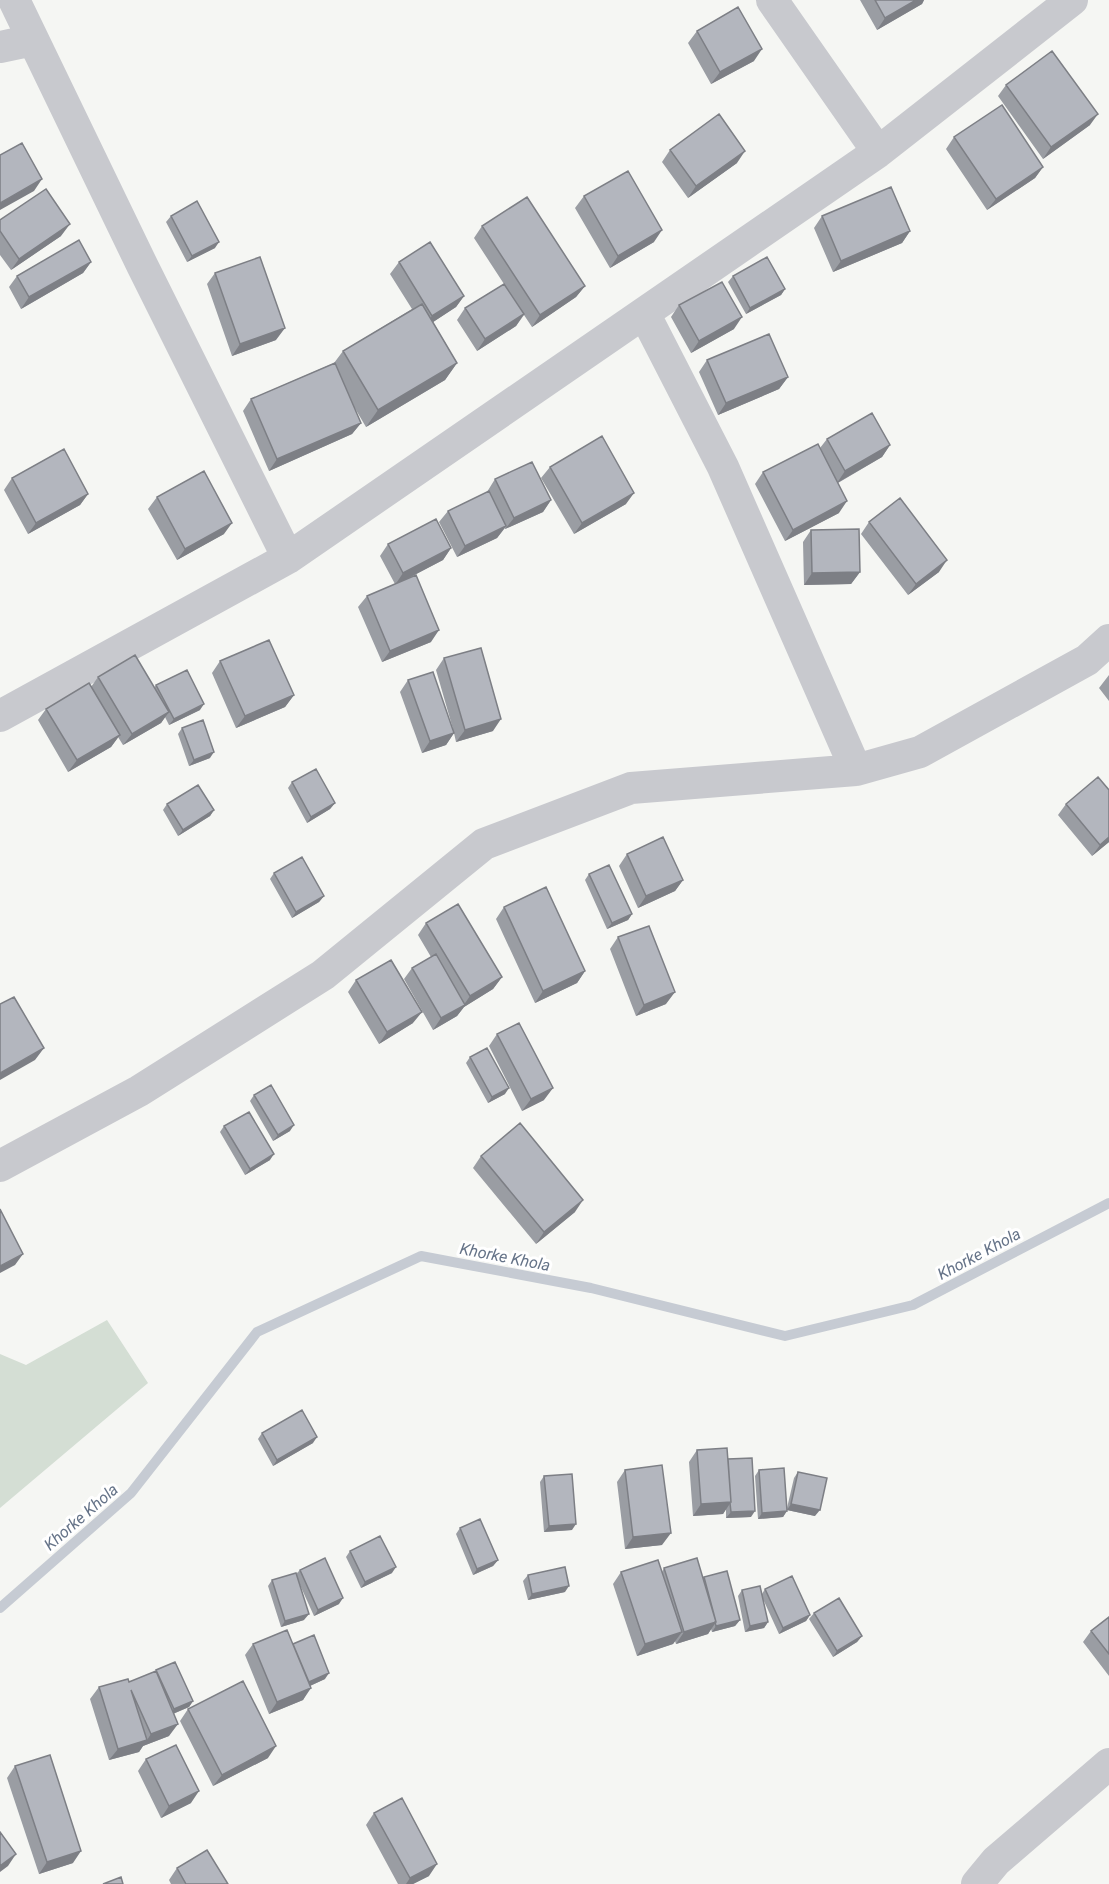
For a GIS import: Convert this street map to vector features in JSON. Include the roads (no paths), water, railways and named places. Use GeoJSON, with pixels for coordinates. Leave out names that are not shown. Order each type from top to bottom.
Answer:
{"type":"FeatureCollection","features":[{"type":"Feature","properties":{"kind":"street"},"geometry":{"type":"LineString","coordinates":[[14,0],[147,275],[288,558]]}},
{"type":"Feature","properties":{"kind":"street"},"geometry":{"type":"LineString","coordinates":[[772,0],[878,152]]}},
{"type":"Feature","properties":{"kind":"street"},"geometry":{"type":"LineString","coordinates":[[0,716],[288,558],[878,152],[1072,0]]}},
{"type":"Feature","properties":{"kind":"street"},"geometry":{"type":"LineString","coordinates":[[0,47],[33,40]]}},
{"type":"Feature","properties":{"kind":"street"},"geometry":{"type":"LineString","coordinates":[[644,313],[723,467],[856,770]]}},
{"type":"Feature","properties":{"kind":"street"},"geometry":{"type":"LineString","coordinates":[[0,1166],[139,1091],[323,975],[484,844],[631,788],[856,770],[920,753],[1087,660],[1109,640]]}},
{"type":"Feature","properties":{"kind":"street"},"geometry":{"type":"LineString","coordinates":[[977,1884],[996,1861],[1109,1764]]}},
{"type":"Feature","properties":{"kind":"waterway","name":"Khorke Khola"},"geometry":{"type":"LineString","coordinates":[[0,1608],[131,1493],[257,1332],[421,1256],[591,1288],[785,1336],[913,1305],[1109,1203]]}}]}
